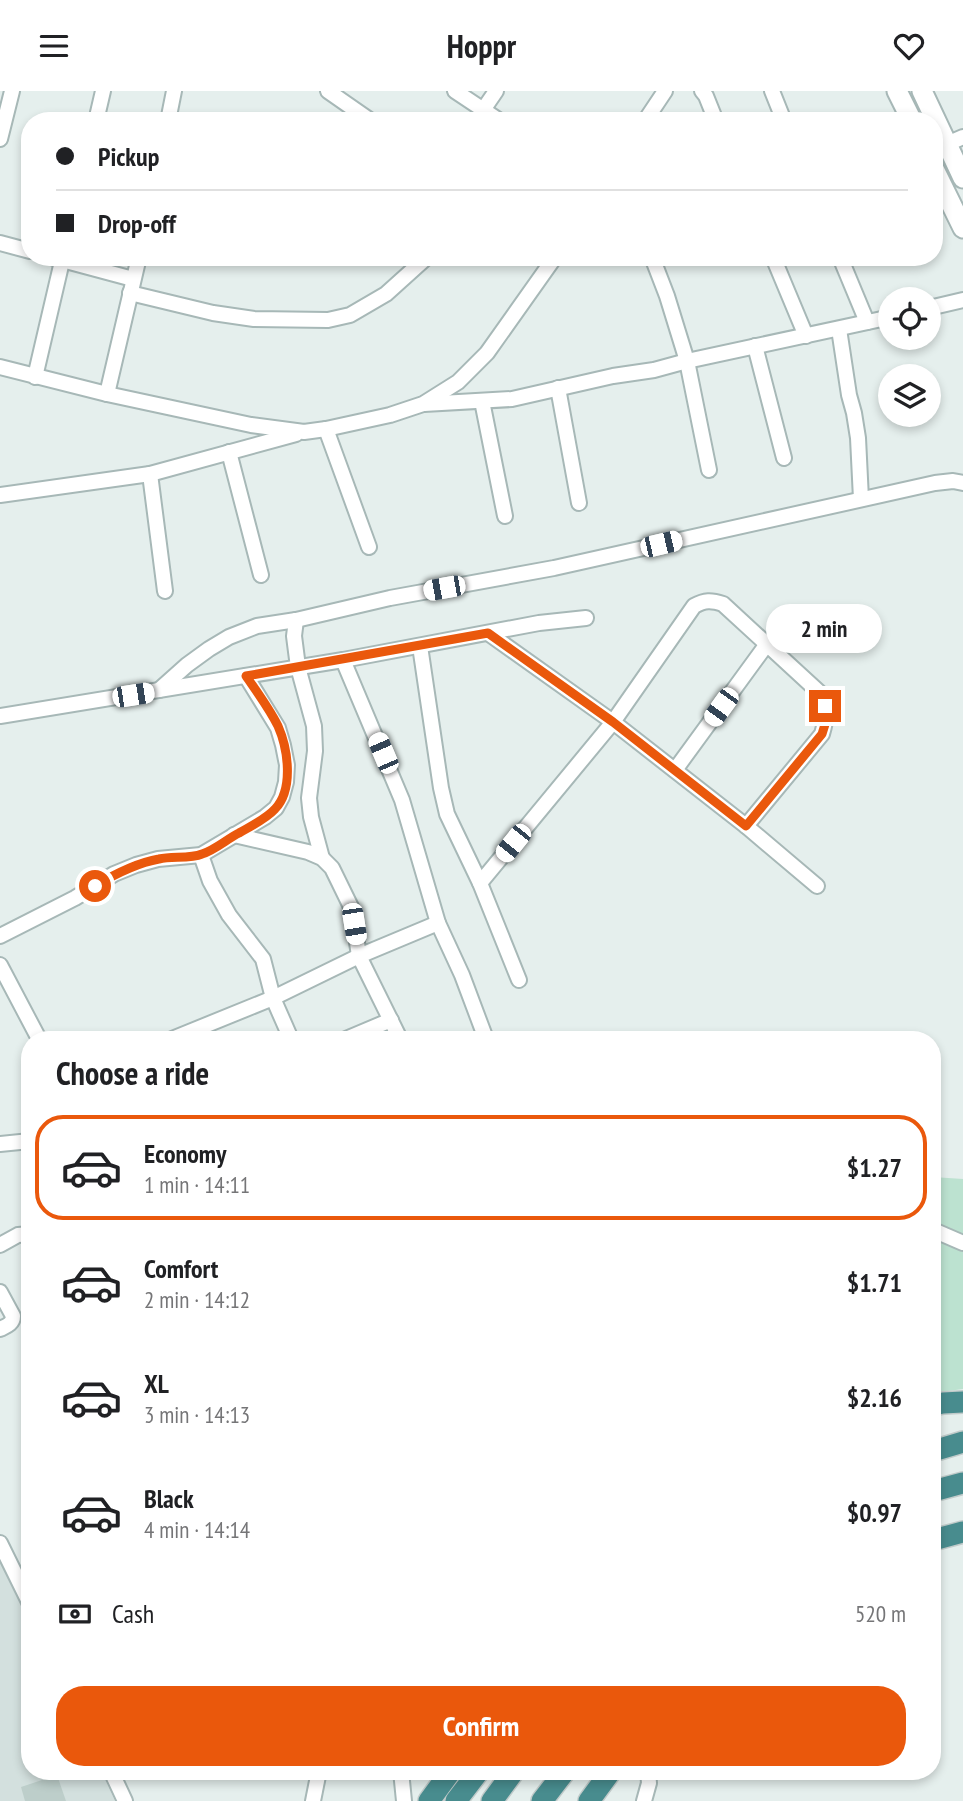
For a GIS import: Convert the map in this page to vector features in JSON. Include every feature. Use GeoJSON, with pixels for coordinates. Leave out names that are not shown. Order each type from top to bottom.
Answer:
{"type":"FeatureCollection","features":[{"type":"Feature","properties":{"kind":"highway"},"geometry":{"type":"LineString","coordinates":[[941,1403],[963,1402]]}},
{"type":"Feature","properties":{"kind":"highway"},"geometry":{"type":"LineString","coordinates":[[941,1449],[963,1442]]}},
{"type":"Feature","properties":{"kind":"highway"},"geometry":{"type":"LineString","coordinates":[[941,1489],[963,1483]]}},
{"type":"Feature","properties":{"kind":"highway"},"geometry":{"type":"LineString","coordinates":[[941,1538],[963,1532]]}},
{"type":"Feature","properties":{"kind":"highway"},"geometry":{"type":"LineString","coordinates":[[429,1801],[444,1780]]}},
{"type":"Feature","properties":{"kind":"highway"},"geometry":{"type":"LineString","coordinates":[[456,1801],[472,1780]]}},
{"type":"Feature","properties":{"kind":"highway"},"geometry":{"type":"LineString","coordinates":[[492,1801],[507,1780]]}},
{"type":"Feature","properties":{"kind":"highway"},"geometry":{"type":"LineString","coordinates":[[541,1801],[558,1780]]}},
{"type":"Feature","properties":{"kind":"highway"},"geometry":{"type":"LineString","coordinates":[[556,1801],[571,1780]]}},
{"type":"Feature","properties":{"kind":"highway"},"geometry":{"type":"LineString","coordinates":[[589,1801],[604,1780]]}},
{"type":"Feature","properties":{"kind":"street"},"geometry":{"type":"LineString","coordinates":[[98,112],[103,91]]}},
{"type":"Feature","properties":{"kind":"street"},"geometry":{"type":"LineString","coordinates":[[170,112],[174,91]]}},
{"type":"Feature","properties":{"kind":"street"},"geometry":{"type":"LineString","coordinates":[[328,91],[358,112]]}},
{"type":"Feature","properties":{"kind":"street"},"geometry":{"type":"LineString","coordinates":[[455,91],[487,112]]}},
{"type":"Feature","properties":{"kind":"street"},"geometry":{"type":"LineString","coordinates":[[484,110],[496,91]]}},
{"type":"Feature","properties":{"kind":"street"},"geometry":{"type":"LineString","coordinates":[[651,112],[665,91]]}},
{"type":"Feature","properties":{"kind":"street"},"geometry":{"type":"LineString","coordinates":[[702,91],[712,112]]}},
{"type":"Feature","properties":{"kind":"street"},"geometry":{"type":"LineString","coordinates":[[772,91],[781,112]]}},
{"type":"Feature","properties":{"kind":"street"},"geometry":{"type":"LineString","coordinates":[[898,91],[908,112]]}},
{"type":"Feature","properties":{"kind":"street"},"geometry":{"type":"LineString","coordinates":[[922,91],[936,112]]}},
{"type":"Feature","properties":{"kind":"street"},"geometry":{"type":"LineString","coordinates":[[0,139],[7,98]]}},
{"type":"Feature","properties":{"kind":"street"},"geometry":{"type":"LineString","coordinates":[[943,122],[955,140],[963,178]]}},
{"type":"Feature","properties":{"kind":"street"},"geometry":{"type":"LineString","coordinates":[[943,187],[963,228]]}},
{"type":"Feature","properties":{"kind":"street"},"geometry":{"type":"LineString","coordinates":[[0,243],[21,249]]}},
{"type":"Feature","properties":{"kind":"street"},"geometry":{"type":"LineString","coordinates":[[35,377],[57,266]]}},
{"type":"Feature","properties":{"kind":"street"},"geometry":{"type":"LineString","coordinates":[[80,266],[214,313],[254,319],[328,320],[351,315],[386,294],[417,266]]}},
{"type":"Feature","properties":{"kind":"street"},"geometry":{"type":"LineString","coordinates":[[107,394],[137,266]]}},
{"type":"Feature","properties":{"kind":"street"},"geometry":{"type":"LineString","coordinates":[[0,495],[150,474],[304,432],[390,415],[423,404],[458,382],[487,353],[549,266]]}},
{"type":"Feature","properties":{"kind":"street"},"geometry":{"type":"LineString","coordinates":[[655,266],[687,361],[709,470]]}},
{"type":"Feature","properties":{"kind":"street"},"geometry":{"type":"LineString","coordinates":[[777,266],[806,336]]}},
{"type":"Feature","properties":{"kind":"street"},"geometry":{"type":"LineString","coordinates":[[847,266],[867,323]]}},
{"type":"Feature","properties":{"kind":"street"},"geometry":{"type":"LineString","coordinates":[[941,305],[963,300]]}},
{"type":"Feature","properties":{"kind":"street"},"geometry":{"type":"LineString","coordinates":[[423,404],[512,399],[878,320]]}},
{"type":"Feature","properties":{"kind":"street"},"geometry":{"type":"LineString","coordinates":[[839,329],[849,395],[855,414],[861,499]]}},
{"type":"Feature","properties":{"kind":"street"},"geometry":{"type":"LineString","coordinates":[[755,346],[783,458]]}},
{"type":"Feature","properties":{"kind":"street"},"geometry":{"type":"LineString","coordinates":[[0,367],[107,394],[251,425],[304,432]]}},
{"type":"Feature","properties":{"kind":"street"},"geometry":{"type":"LineString","coordinates":[[558,388],[579,503]]}},
{"type":"Feature","properties":{"kind":"street"},"geometry":{"type":"LineString","coordinates":[[482,401],[505,516]]}},
{"type":"Feature","properties":{"kind":"street"},"geometry":{"type":"LineString","coordinates":[[326,429],[369,548]]}},
{"type":"Feature","properties":{"kind":"street"},"geometry":{"type":"LineString","coordinates":[[229,453],[261,575]]}},
{"type":"Feature","properties":{"kind":"street"},"geometry":{"type":"LineString","coordinates":[[150,474],[165,591]]}},
{"type":"Feature","properties":{"kind":"street"},"geometry":{"type":"LineString","coordinates":[[159,690],[187,665],[229,637],[257,626],[554,568],[861,499],[953,481],[963,482]]}},
{"type":"Feature","properties":{"kind":"street"},"geometry":{"type":"LineString","coordinates":[[480,883],[613,722],[694,605],[702,601],[711,600],[723,604],[821,694],[827,718],[822,734],[746,826]]}},
{"type":"Feature","properties":{"kind":"street"},"geometry":{"type":"LineString","coordinates":[[0,716],[586,618]]}},
{"type":"Feature","properties":{"kind":"street"},"geometry":{"type":"LineString","coordinates":[[296,620],[298,667],[314,726],[315,751],[309,798],[311,817],[323,858],[332,868],[352,909],[359,956],[396,1031]]}},
{"type":"Feature","properties":{"kind":"street"},"geometry":{"type":"LineString","coordinates":[[488,633],[613,722],[746,826],[817,886]]}},
{"type":"Feature","properties":{"kind":"street"},"geometry":{"type":"LineString","coordinates":[[675,770],[767,644]]}},
{"type":"Feature","properties":{"kind":"street"},"geometry":{"type":"LineString","coordinates":[[420,646],[447,814],[480,883],[519,980]]}},
{"type":"Feature","properties":{"kind":"street"},"geometry":{"type":"LineString","coordinates":[[343,660],[402,800],[438,923],[462,975],[483,1031]]}},
{"type":"Feature","properties":{"kind":"street"},"geometry":{"type":"LineString","coordinates":[[0,936],[75,898],[114,874],[136,865],[158,859],[201,855],[276,808],[282,797],[287,765],[278,728],[246,676]]}},
{"type":"Feature","properties":{"kind":"street"},"geometry":{"type":"LineString","coordinates":[[234,835],[323,858]]}},
{"type":"Feature","properties":{"kind":"street"},"geometry":{"type":"LineString","coordinates":[[201,855],[210,881],[229,915],[262,959],[273,998],[287,1031]]}},
{"type":"Feature","properties":{"kind":"street"},"geometry":{"type":"LineString","coordinates":[[194,1031],[438,923]]}},
{"type":"Feature","properties":{"kind":"street"},"geometry":{"type":"LineString","coordinates":[[0,965],[35,1031]]}},
{"type":"Feature","properties":{"kind":"street"},"geometry":{"type":"LineString","coordinates":[[365,1031],[391,1020]]}},
{"type":"Feature","properties":{"kind":"street"},"geometry":{"type":"LineString","coordinates":[[1,1140],[21,1141]]}},
{"type":"Feature","properties":{"kind":"street"},"geometry":{"type":"LineString","coordinates":[[941,1233],[963,1243]]}},
{"type":"Feature","properties":{"kind":"street"},"geometry":{"type":"LineString","coordinates":[[0,1245],[21,1235]]}},
{"type":"Feature","properties":{"kind":"street"},"geometry":{"type":"LineString","coordinates":[[0,1292],[13,1320],[0,1329]]}},
{"type":"Feature","properties":{"kind":"street"},"geometry":{"type":"LineString","coordinates":[[0,1543],[21,1586]]}},
{"type":"Feature","properties":{"kind":"street"},"geometry":{"type":"LineString","coordinates":[[115,1780],[125,1801]]}},
{"type":"Feature","properties":{"kind":"street"},"geometry":{"type":"LineString","coordinates":[[313,1801],[317,1780]]}},
{"type":"Feature","properties":{"kind":"street"},"geometry":{"type":"LineString","coordinates":[[402,1780],[404,1801]]}},
{"type":"Feature","properties":{"kind":"street"},"geometry":{"type":"LineString","coordinates":[[644,1801],[649,1780]]}},
{"type":"Feature","properties":{"kind":"shaded area"},"geometry":{"type":"Polygon","coordinates":[[[0,1561],[21,1604],[21,1780],[105,1780],[115,1801],[0,1801],[0,1561]]]}},
{"type":"Feature","properties":{"kind":"green space"},"geometry":{"type":"Polygon","coordinates":[[[941,1178],[963,1179],[963,1389],[941,1392],[941,1178]]]}},
{"type":"Feature","properties":{"kind":"building"},"geometry":{"type":"Polygon","coordinates":[[[42,1780],[59,1780],[66,1801],[25,1801],[21,1787],[42,1780]]]}},
{"type":"Feature","properties":{"kind":"route"},"geometry":{"type":"LineString","coordinates":[[95,886],[136,865],[177,856],[201,855],[276,808],[286,782],[287,765],[283,745],[269,710],[246,676],[488,633],[613,722],[746,826],[822,734],[827,718],[825,706]]}}]}
